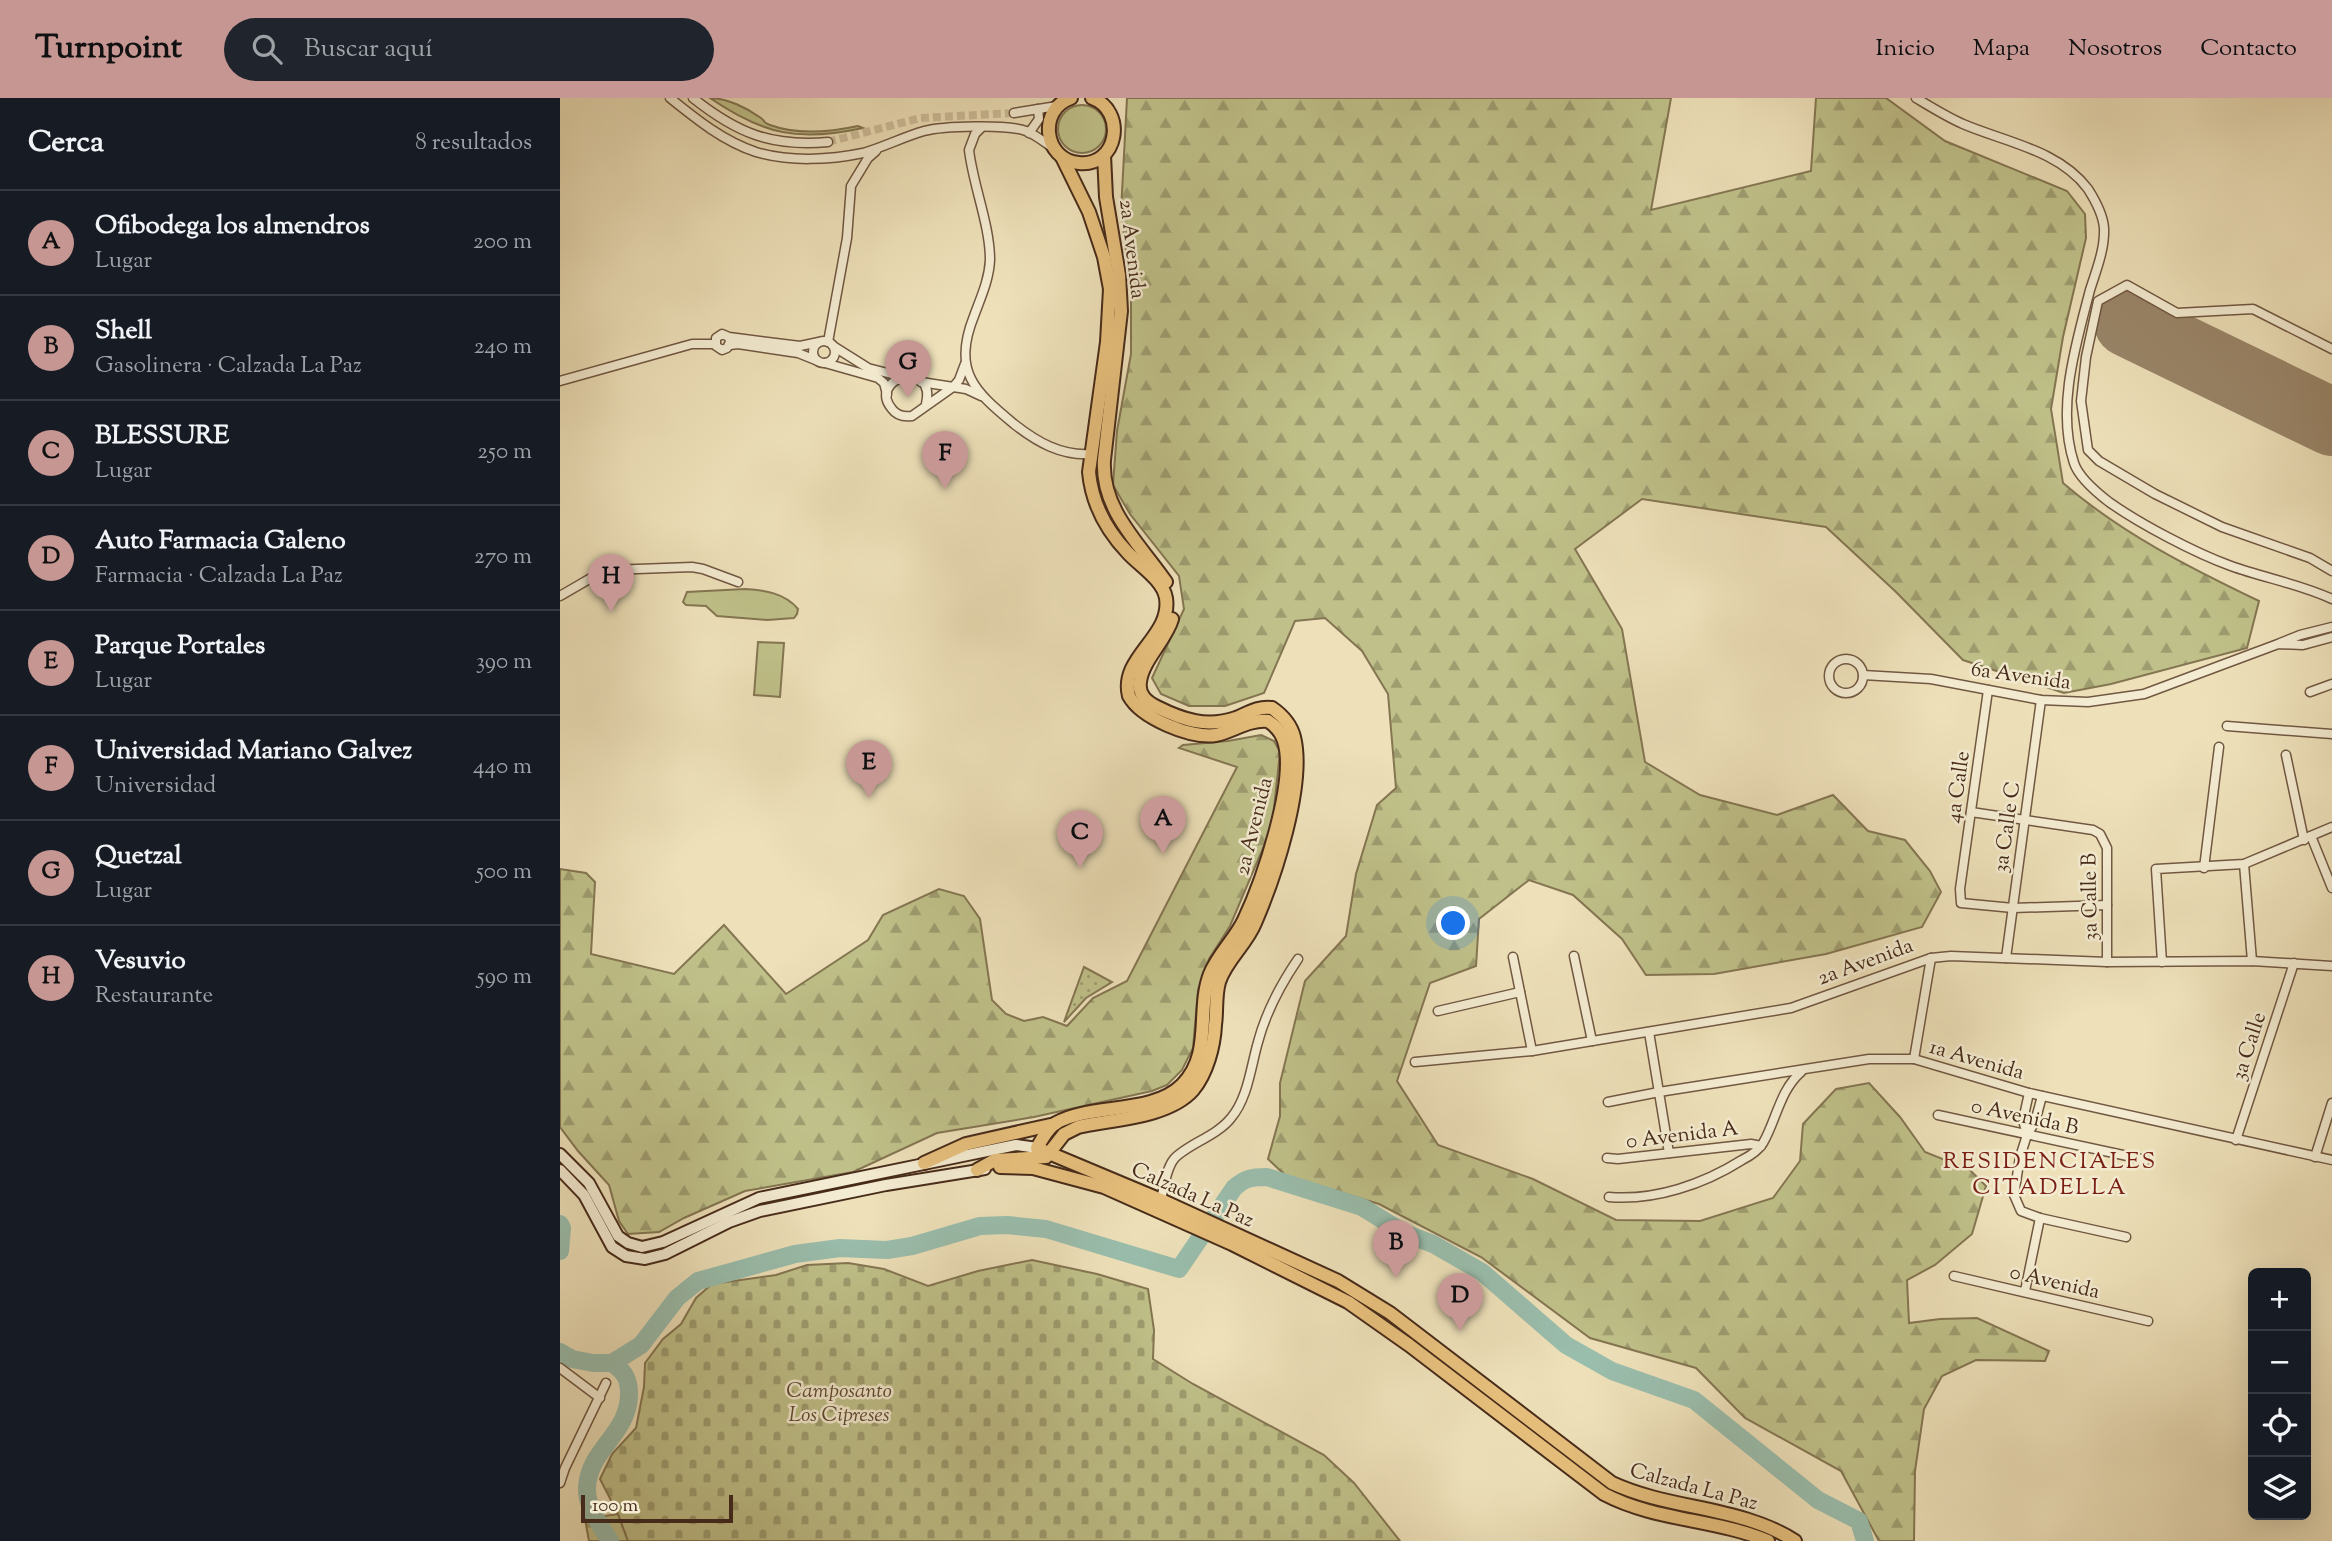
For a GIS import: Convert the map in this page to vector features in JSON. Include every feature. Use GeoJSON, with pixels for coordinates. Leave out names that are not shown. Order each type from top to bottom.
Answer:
{"type":"FeatureCollection","features":[{"type":"Feature","properties":{"kind":"main road"},"geometry":{"type":"LineString","coordinates":[[1066,100],[1051,116],[1049,138],[1058,153],[1079,163],[1088,163],[1104,155],[1114,138],[1115,127],[1107,107],[1092,98]]}},
{"type":"Feature","properties":{"kind":"main road"},"geometry":{"type":"LineString","coordinates":[[1112,117],[1114,98]]}},
{"type":"Feature","properties":{"kind":"main road","name":"2a Avenida"},"geometry":{"type":"LineString","coordinates":[[1055,1124],[1070,1117],[1163,1097],[1178,1089],[1190,1075],[1202,1045],[1210,974],[1244,920],[1258,884],[1282,804],[1287,765],[1285,742],[1268,720],[1256,720],[1217,734],[1196,734],[1153,718],[1132,701],[1128,690],[1129,676],[1136,661],[1162,624],[1167,600],[1165,592],[1156,580],[1128,553],[1104,522],[1091,492],[1089,472],[1107,342],[1110,289],[1104,257],[1089,212],[1058,153]]}},
{"type":"Feature","properties":{"kind":"main road","name":"2a Avenida"},"geometry":{"type":"LineString","coordinates":[[1050,1153],[1069,1130],[1171,1107],[1186,1096],[1198,1082],[1208,1061],[1212,1043],[1218,986],[1227,966],[1255,924],[1276,863],[1291,805],[1296,766],[1292,729],[1272,708],[1258,709],[1225,721],[1199,723],[1155,706],[1143,697],[1140,690],[1141,677],[1172,621],[1173,602],[1170,587],[1116,513],[1104,479],[1121,297],[1106,197],[1104,155]]}},
{"type":"Feature","properties":{"kind":"main road"},"geometry":{"type":"LineString","coordinates":[[1037,1148],[1055,1124]]}},
{"type":"Feature","properties":{"kind":"main road"},"geometry":{"type":"LineString","coordinates":[[924,1163],[965,1143],[1055,1124]]}},
{"type":"Feature","properties":{"kind":"main road","name":"Calzada La Paz"},"geometry":{"type":"LineString","coordinates":[[560,1154],[589,1183],[618,1236],[628,1243],[642,1247],[663,1242],[759,1198],[1016,1145],[1050,1153],[1161,1200],[1189,1218]]}},
{"type":"Feature","properties":{"kind":"main road"},"geometry":{"type":"LineString","coordinates":[[976,1170],[996,1160],[1043,1158],[1050,1153]]}},
{"type":"Feature","properties":{"kind":"main road","name":"Calzada La Paz"},"geometry":{"type":"LineString","coordinates":[[560,1170],[584,1195],[612,1247],[626,1256],[645,1259],[666,1254],[760,1211],[834,1195],[1000,1167],[1033,1168],[1084,1180],[1189,1218],[1355,1306],[1604,1494],[1631,1505],[1731,1529],[1768,1541]]}},
{"type":"Feature","properties":{"kind":"main road","name":"Calzada La Paz"},"geometry":{"type":"LineString","coordinates":[[1233,1239],[1338,1281],[1390,1313],[1612,1483],[1639,1493],[1763,1525],[1795,1541]]}},
{"type":"Feature","properties":{"kind":"street"},"geometry":{"type":"LineString","coordinates":[[670,98],[712,131],[764,154],[814,159],[862,153],[927,130],[981,128],[1016,129],[1029,133],[1058,153]]}},
{"type":"Feature","properties":{"kind":"street"},"geometry":{"type":"LineString","coordinates":[[693,98],[722,120],[763,139],[781,143],[828,142]]}},
{"type":"Feature","properties":{"kind":"street"},"geometry":{"type":"LineString","coordinates":[[1916,98],[1961,123],[2040,153],[2070,170],[2098,206],[2104,227],[2101,252],[2077,337],[2068,400],[2069,436],[2075,465],[2089,485],[2110,502],[2176,540],[2218,560],[2332,599]]}},
{"type":"Feature","properties":{"kind":"street"},"geometry":{"type":"LineString","coordinates":[[1014,113],[1066,100]]}},
{"type":"Feature","properties":{"kind":"street"},"geometry":{"type":"LineString","coordinates":[[1029,133],[1039,119],[1038,109]]}},
{"type":"Feature","properties":{"kind":"street"},"geometry":{"type":"LineString","coordinates":[[981,128],[975,134],[968,150],[990,257],[985,287],[970,326],[967,359],[971,381],[981,396],[1026,433],[1048,446],[1074,456],[1091,454]]}},
{"type":"Feature","properties":{"kind":"street"},"geometry":{"type":"LineString","coordinates":[[827,343],[845,251],[852,186],[868,158],[881,147]]}},
{"type":"Feature","properties":{"kind":"street"},"geometry":{"type":"LineString","coordinates":[[2332,349],[2253,309],[2177,313],[2127,285],[2098,301],[2085,357],[2081,401],[2088,450],[2099,461],[2155,494],[2222,527],[2310,558],[2332,571]]}},
{"type":"Feature","properties":{"kind":"street"},"geometry":{"type":"LineString","coordinates":[[560,381],[692,344],[715,344],[719,335],[738,344],[798,353],[878,378],[884,383],[890,407],[900,415],[912,416],[953,387],[959,380],[967,359]]}},
{"type":"Feature","properties":{"kind":"street"},"geometry":{"type":"LineString","coordinates":[[729,341],[800,346],[827,343],[868,368],[981,396]]}},
{"type":"Feature","properties":{"kind":"street"},"geometry":{"type":"LineString","coordinates":[[822,362],[833,358],[835,352],[827,343]]}},
{"type":"Feature","properties":{"kind":"street"},"geometry":{"type":"LineString","coordinates":[[822,362],[813,353],[814,347],[827,343]]}},
{"type":"Feature","properties":{"kind":"street"},"geometry":{"type":"LineString","coordinates":[[887,395],[892,383],[903,377]]}},
{"type":"Feature","properties":{"kind":"street"},"geometry":{"type":"LineString","coordinates":[[921,382],[927,392],[926,404]]}},
{"type":"Feature","properties":{"kind":"street"},"geometry":{"type":"LineString","coordinates":[[560,596],[599,573],[621,568],[692,567],[738,582]]}},
{"type":"Feature","properties":{"kind":"street"},"geometry":{"type":"LineString","coordinates":[[2278,644],[2332,626]]}},
{"type":"Feature","properties":{"kind":"street","name":"6a Avenida"},"geometry":{"type":"LineString","coordinates":[[1863,675],[1931,679],[2041,700],[2088,702],[2144,694],[2278,644],[2302,645],[2332,637]]}},
{"type":"Feature","properties":{"kind":"street"},"geometry":{"type":"LineString","coordinates":[[1843,658],[1857,663],[1863,675],[1860,687],[1844,693],[1832,688],[1828,676],[1830,668],[1843,658]]}},
{"type":"Feature","properties":{"kind":"street"},"geometry":{"type":"LineString","coordinates":[[2310,692],[2332,684]]}},
{"type":"Feature","properties":{"kind":"street","name":"4a Calle"},"geometry":{"type":"LineString","coordinates":[[1989,690],[1960,890],[1961,903],[2013,908]]}},
{"type":"Feature","properties":{"kind":"street","name":"3a Calle C"},"geometry":{"type":"LineString","coordinates":[[2006,958],[2041,700]]}},
{"type":"Feature","properties":{"kind":"street"},"geometry":{"type":"LineString","coordinates":[[2227,726],[2332,734]]}},
{"type":"Feature","properties":{"kind":"street"},"geometry":{"type":"LineString","coordinates":[[2204,868],[2219,747]]}},
{"type":"Feature","properties":{"kind":"street"},"geometry":{"type":"LineString","coordinates":[[2286,755],[2307,838],[2332,888]]}},
{"type":"Feature","properties":{"kind":"street"},"geometry":{"type":"LineString","coordinates":[[1971,812],[2024,820]]}},
{"type":"Feature","properties":{"kind":"street","name":"3a Calle B"},"geometry":{"type":"LineString","coordinates":[[2024,820],[2093,830],[2100,834],[2107,848],[2107,962]]}},
{"type":"Feature","properties":{"kind":"street"},"geometry":{"type":"LineString","coordinates":[[2162,962],[2156,869],[2244,864],[2332,827]]}},
{"type":"Feature","properties":{"kind":"street"},"geometry":{"type":"LineString","coordinates":[[2244,864],[2252,961]]}},
{"type":"Feature","properties":{"kind":"street"},"geometry":{"type":"LineString","coordinates":[[2013,908],[2107,905]]}},
{"type":"Feature","properties":{"kind":"street"},"geometry":{"type":"LineString","coordinates":[[1574,956],[1592,1041]]}},
{"type":"Feature","properties":{"kind":"street"},"geometry":{"type":"LineString","coordinates":[[1513,957],[1532,1051]]}},
{"type":"Feature","properties":{"kind":"street"},"geometry":{"type":"LineString","coordinates":[[1914,1059],[1931,958]]}},
{"type":"Feature","properties":{"kind":"street","name":"2a Avenida"},"geometry":{"type":"LineString","coordinates":[[1415,1062],[1532,1051],[1791,1008],[1931,958],[2107,962],[2252,961],[2332,966]]}},
{"type":"Feature","properties":{"kind":"street"},"geometry":{"type":"LineString","coordinates":[[1161,1200],[1170,1167],[1176,1157],[1214,1134],[1232,1117],[1246,1088],[1258,1039],[1282,982],[1298,959]]}},
{"type":"Feature","properties":{"kind":"street","name":"3a Calle"},"geometry":{"type":"LineString","coordinates":[[2236,1140],[2294,963]]}},
{"type":"Feature","properties":{"kind":"street"},"geometry":{"type":"LineString","coordinates":[[1438,1010],[1520,992]]}},
{"type":"Feature","properties":{"kind":"street"},"geometry":{"type":"LineString","coordinates":[[1649,1032],[1669,1153]]}},
{"type":"Feature","properties":{"kind":"street","name":"1a Avenida"},"geometry":{"type":"LineString","coordinates":[[1608,1102],[1869,1059],[1914,1059],[2029,1093],[2332,1160]]}},
{"type":"Feature","properties":{"kind":"street"},"geometry":{"type":"LineString","coordinates":[[1609,1197],[1628,1199],[1670,1191],[1719,1174],[1761,1146],[1790,1085],[1801,1071]]}},
{"type":"Feature","properties":{"kind":"street"},"geometry":{"type":"LineString","coordinates":[[2027,1135],[2023,1120],[2029,1093]]}},
{"type":"Feature","properties":{"kind":"street"},"geometry":{"type":"LineString","coordinates":[[2042,1096],[2035,1122],[2027,1135],[2020,1157],[2014,1195],[2021,1211],[2040,1218],[2126,1237]]}},
{"type":"Feature","properties":{"kind":"street"},"geometry":{"type":"LineString","coordinates":[[2315,1157],[2332,1103]]}},
{"type":"Feature","properties":{"kind":"street","name":"0 Avenida B"},"geometry":{"type":"LineString","coordinates":[[1938,1115],[2146,1160]]}},
{"type":"Feature","properties":{"kind":"street","name":"0 Avenida A"},"geometry":{"type":"LineString","coordinates":[[1607,1158],[1751,1144],[1761,1146]]}},
{"type":"Feature","properties":{"kind":"street"},"geometry":{"type":"LineString","coordinates":[[2025,1291],[2040,1218]]}},
{"type":"Feature","properties":{"kind":"street","name":"0 Avenida"},"geometry":{"type":"LineString","coordinates":[[1954,1276],[2147,1321]]}},
{"type":"Feature","properties":{"kind":"street"},"geometry":{"type":"LineString","coordinates":[[560,1368],[600,1398]]}},
{"type":"Feature","properties":{"kind":"street"},"geometry":{"type":"LineString","coordinates":[[560,1483],[606,1383]]}},
{"type":"Feature","properties":{"kind":"green space"},"geometry":{"type":"Polygon","coordinates":[[[710,98],[737,104],[766,123],[780,128],[814,132],[858,126],[863,128],[820,134],[783,132],[748,120],[710,98]]]}},
{"type":"Feature","properties":{"kind":"green space"},"geometry":{"type":"Polygon","coordinates":[[[1127,98],[1671,98],[1651,210],[1811,171],[1816,98],[1886,98],[1945,141],[2067,191],[2085,214],[2086,238],[2063,337],[2051,409],[2063,483],[2132,534],[2259,601],[2247,648],[2111,684],[2064,693],[1963,660],[1895,591],[1826,527],[1642,499],[1575,549],[1622,629],[1645,762],[1700,795],[1777,815],[1833,795],[1868,831],[1905,840],[1930,871],[1941,892],[1922,927],[1826,954],[1714,974],[1646,975],[1622,939],[1573,895],[1529,880],[1479,919],[1476,966],[1430,983],[1397,1081],[1438,1145],[1533,1179],[1616,1220],[1700,1221],[1773,1198],[1800,1161],[1803,1124],[1836,1089],[1869,1083],[1900,1117],[1925,1152],[1970,1170],[1986,1186],[1972,1234],[1935,1265],[1907,1280],[1909,1323],[1977,1318],[2049,1351],[2045,1361],[1976,1360],[1942,1376],[1924,1409],[1915,1471],[1914,1541],[1879,1541],[1841,1471],[1745,1418],[1696,1368],[1590,1338],[1481,1257],[1379,1204],[1286,1176],[1268,1159],[1280,1116],[1280,1083],[1305,981],[1346,936],[1356,874],[1377,805],[1396,788],[1388,694],[1362,651],[1325,618],[1295,621],[1264,693],[1225,706],[1189,706],[1161,694],[1152,678],[1184,609],[1179,576],[1130,514],[1113,485],[1117,431],[1131,354],[1131,290],[1121,211],[1127,98]]]}},
{"type":"Feature","properties":{"kind":"green space"},"geometry":{"type":"Polygon","coordinates":[[[1082,105],[1099,112],[1106,129],[1099,146],[1082,153],[1065,146],[1058,129],[1065,112],[1082,105]]]}},
{"type":"Feature","properties":{"kind":"green space"},"geometry":{"type":"Polygon","coordinates":[[[745,589],[781,596],[798,609],[797,614],[794,618],[767,620],[717,616],[706,606],[686,605],[683,602],[687,592],[745,589]]]}},
{"type":"Feature","properties":{"kind":"green space"},"geometry":{"type":"Polygon","coordinates":[[[758,642],[784,643],[780,697],[754,695],[758,642]]]}},
{"type":"Feature","properties":{"kind":"green space"},"geometry":{"type":"Polygon","coordinates":[[[1261,735],[1274,741],[1280,752],[1272,827],[1230,926],[1209,959],[1198,990],[1193,1048],[1182,1070],[1167,1085],[1152,1091],[1034,1117],[937,1133],[853,1172],[745,1191],[659,1232],[628,1234],[619,1221],[609,1185],[560,1127],[560,869],[586,873],[595,882],[591,954],[674,974],[724,925],[786,994],[868,940],[883,915],[939,889],[964,896],[980,919],[992,1000],[1006,1014],[1024,1021],[1043,1017],[1067,1026],[1093,998],[1127,981],[1237,767],[1179,748],[1183,745],[1261,735]]]}},
{"type":"Feature","properties":{"kind":"green space"},"geometry":{"type":"Polygon","coordinates":[[[1084,967],[1112,982],[1086,998],[1064,1022],[1084,967]]]}},
{"type":"Feature","properties":{"kind":"green space","name":"Camposanto Los Cipreses"},"geometry":{"type":"Polygon","coordinates":[[[1032,1260],[1097,1274],[1148,1289],[1154,1330],[1153,1359],[1193,1384],[1324,1455],[1354,1483],[1400,1541],[628,1541],[600,1479],[612,1454],[636,1428],[644,1387],[645,1363],[663,1339],[681,1324],[696,1298],[712,1284],[776,1275],[807,1265],[848,1263],[884,1269],[928,1286],[978,1271],[1032,1260]]]}},
{"type":"Feature","properties":{"kind":"green space"},"geometry":{"type":"Polygon","coordinates":[[[618,1514],[628,1541],[589,1541],[585,1519],[618,1514]]]}},
{"type":"Feature","properties":{"kind":"waterway"},"geometry":{"type":"LineString","coordinates":[[560,1352],[572,1359],[612,1363],[641,1345],[677,1298],[698,1281],[795,1254],[840,1248],[887,1250],[912,1246],[980,1226],[1007,1225],[1046,1229],[1179,1269],[1234,1188],[1249,1179],[1267,1177],[1362,1207],[1404,1233],[1433,1244],[1482,1272],[1566,1345],[1612,1371],[1694,1400],[1818,1500],[1859,1521],[1865,1541]]}},
{"type":"Feature","properties":{"kind":"waterway"},"geometry":{"type":"LineString","coordinates":[[560,1224],[560,1251]]}},
{"type":"Feature","properties":{"kind":"waterway"},"geometry":{"type":"LineString","coordinates":[[610,1541],[591,1508],[587,1487],[594,1462],[623,1420],[627,1408],[627,1380],[612,1363]]}},
{"type":"Feature","properties":{"kind":"runway"},"geometry":{"type":"LineString","coordinates":[[2128,323],[2332,422]]}},
{"type":"Feature","properties":{"kind":"tunnel"},"geometry":{"type":"LineString","coordinates":[[828,142],[920,118],[1014,113]]}},
{"type":"Feature","properties":{"kind":"place","name":"Quetzal"},"geometry":{"type":"Point","coordinates":[908,398]}},
{"type":"Feature","properties":{"kind":"place","name":"Universidad Mariano Galvez"},"geometry":{"type":"Point","coordinates":[945,489]}},
{"type":"Feature","properties":{"kind":"place","name":"Vesuvio"},"geometry":{"type":"Point","coordinates":[611,612]}},
{"type":"Feature","properties":{"kind":"place","name":"Parque Portales"},"geometry":{"type":"Point","coordinates":[869,798]}},
{"type":"Feature","properties":{"kind":"place","name":"Ofibodega los almendros"},"geometry":{"type":"Point","coordinates":[1163,854]}},
{"type":"Feature","properties":{"kind":"place","name":"BLESSURE"},"geometry":{"type":"Point","coordinates":[1080,868]}},
{"type":"Feature","properties":{"kind":"place","name":"Shell"},"geometry":{"type":"Point","coordinates":[1396,1278]}},
{"type":"Feature","properties":{"kind":"place","name":"Auto Farmacia Galeno"},"geometry":{"type":"Point","coordinates":[1460,1331]}},
{"type":"Feature","properties":{"kind":"district","name":"RESIDENCIALES CITADELLA"},"geometry":{"type":"Point","coordinates":[2050,1173]}}]}
